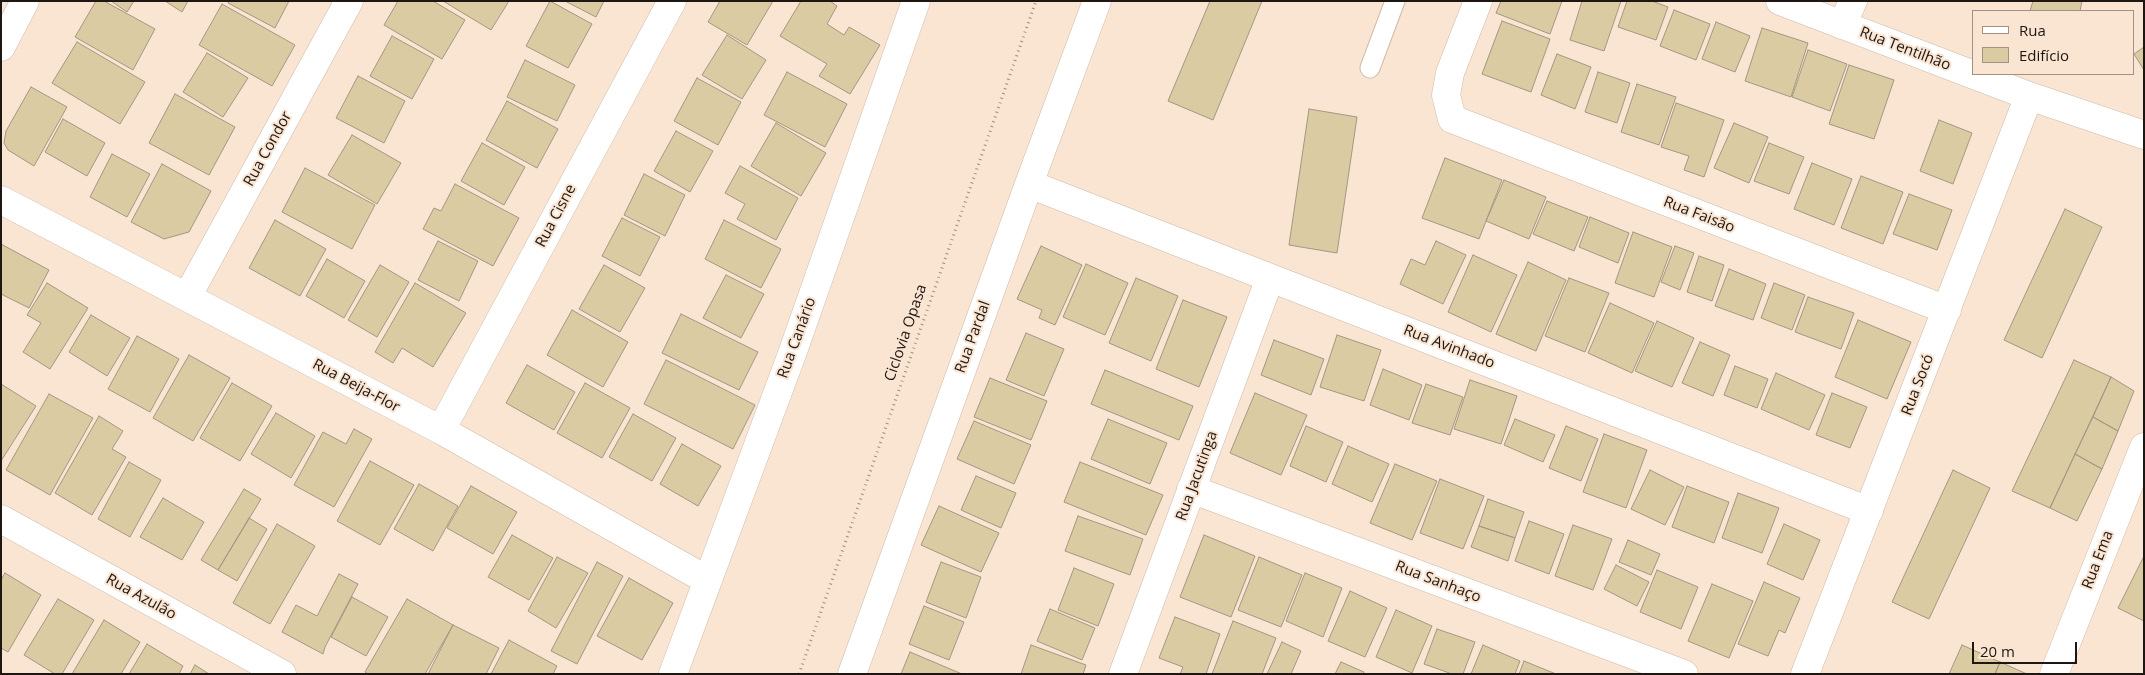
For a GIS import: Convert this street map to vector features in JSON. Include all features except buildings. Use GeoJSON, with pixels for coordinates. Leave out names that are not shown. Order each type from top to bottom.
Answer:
{"type":"FeatureCollection","features":[{"type":"Feature","properties":{"kind":"street"},"geometry":{"type":"LineString","coordinates":[[1,47],[25,1]]}},
{"type":"Feature","properties":{"kind":"street","name":"Rua Condor"},"geometry":{"type":"LineString","coordinates":[[187,298],[349,1]]}},
{"type":"Feature","properties":{"kind":"street","name":"Rua Cisne"},"geometry":{"type":"LineString","coordinates":[[441,430],[672,1]]}},
{"type":"Feature","properties":{"kind":"street","name":"Rua Pardal"},"geometry":{"type":"LineString","coordinates":[[852,674],[1029,184],[1098,1]]}},
{"type":"Feature","properties":{"kind":"street","name":"Rua Faisão"},"geometry":{"type":"LineString","coordinates":[[1478,1],[1450,73],[1446,95],[1452,119],[1946,310]]}},
{"type":"Feature","properties":{"kind":"street","name":"Rua Tentilhão"},"geometry":{"type":"LineString","coordinates":[[1780,1],[1847,13],[1972,70]]}},
{"type":"Feature","properties":{"kind":"street","name":"Rua Canário"},"geometry":{"type":"LineString","coordinates":[[673,674],[779,388],[907,4]]}},
{"type":"Feature","properties":{"kind":"street","name":"Rua Tentilhão"},"geometry":{"type":"LineString","coordinates":[[1983,75],[2029,96],[2144,135]]}},
{"type":"Feature","properties":{"kind":"street","name":"Rua Socó"},"geometry":{"type":"LineString","coordinates":[[1804,674],[2029,96]]}},
{"type":"Feature","properties":{"kind":"street","name":"Rua Avinhado"},"geometry":{"type":"LineString","coordinates":[[1029,184],[1869,511]]}},
{"type":"Feature","properties":{"kind":"street","name":"Rua Beija-Flor"},"geometry":{"type":"LineString","coordinates":[[1,200],[441,430],[707,580]]}},
{"type":"Feature","properties":{"kind":"street","name":"Rua Jacutinga"},"geometry":{"type":"LineString","coordinates":[[1123,674],[1270,278]]}},
{"type":"Feature","properties":{"kind":"street","name":"Rua Ema"},"geometry":{"type":"LineString","coordinates":[[2054,674],[2144,447]]}},
{"type":"Feature","properties":{"kind":"street","name":"Rua Sanhaço"},"geometry":{"type":"LineString","coordinates":[[1191,489],[1684,674]]}},
{"type":"Feature","properties":{"kind":"street","name":"Rua Azulão"},"geometry":{"type":"LineString","coordinates":[[1,519],[282,674]]}},
{"type":"Feature","properties":{"kind":"lane"},"geometry":{"type":"LineString","coordinates":[[1370,68],[1395,1]]}},
{"type":"Feature","properties":{"kind":"path","name":"Ciclovia Opasa"},"geometry":{"type":"LineString","coordinates":[[799,674],[1036,1]]}}]}
